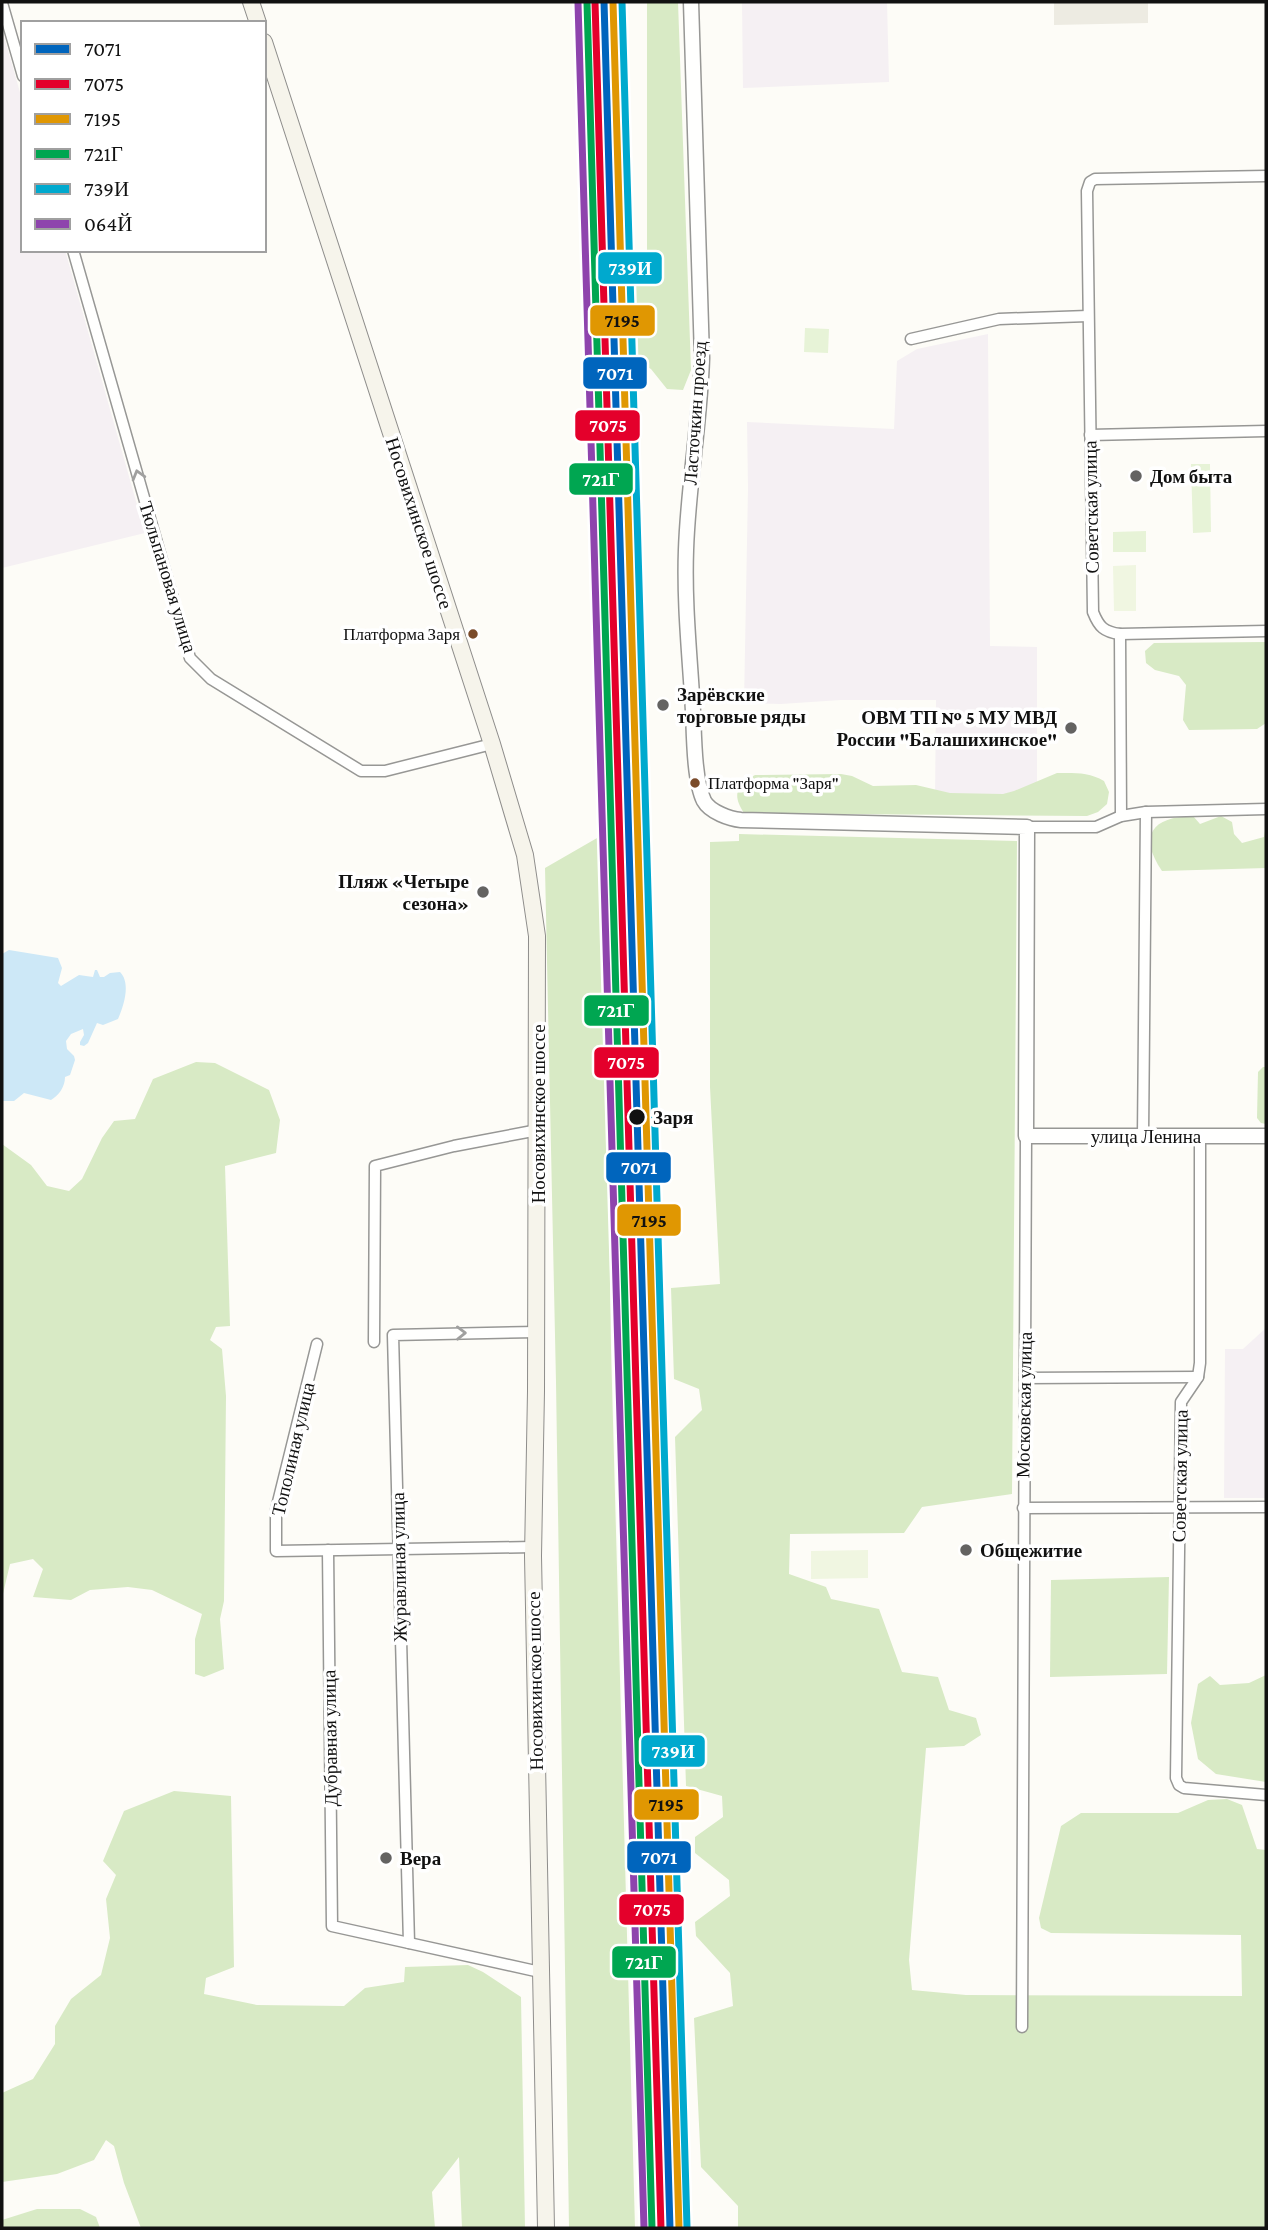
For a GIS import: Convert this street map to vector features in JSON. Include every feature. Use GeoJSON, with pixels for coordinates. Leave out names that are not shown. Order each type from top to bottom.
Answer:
{"type":"FeatureCollection","features":[{"type":"Feature","properties":{"kind":"main road"},"geometry":{"type":"LineString","coordinates":[[251,2],[257,21]]}},
{"type":"Feature","properties":{"kind":"main road","name":"Носовихинское шоссе"},"geometry":{"type":"LineString","coordinates":[[266,48],[492,744],[525,855],[536,921],[538,1130],[533,1547],[546,2228]]}},
{"type":"Feature","properties":{"kind":"street","name":"Ласточкин проезд"},"geometry":{"type":"LineString","coordinates":[[691,2],[702,358],[687,527],[686,594],[699,783],[704,800],[708,806],[730,818],[741,820],[1027,827]]}},
{"type":"Feature","properties":{"kind":"street"},"geometry":{"type":"LineString","coordinates":[[2,3],[21,69]]}},
{"type":"Feature","properties":{"kind":"street","name":"Советская улица"},"geometry":{"type":"LineString","coordinates":[[1120,634],[1109,633],[1098,626],[1093,612],[1087,191],[1090,182],[1095,179],[1266,176]]}},
{"type":"Feature","properties":{"kind":"street","name":"Тюльпановая улица"},"geometry":{"type":"LineString","coordinates":[[74,252],[190,658],[211,679],[361,771],[386,771],[492,744]]}},
{"type":"Feature","properties":{"kind":"street"},"geometry":{"type":"LineString","coordinates":[[911,339],[999,319],[1088,316]]}},
{"type":"Feature","properties":{"kind":"street"},"geometry":{"type":"LineString","coordinates":[[1090,435],[1266,431]]}},
{"type":"Feature","properties":{"kind":"street"},"geometry":{"type":"LineString","coordinates":[[1121,816],[1120,634],[1266,631]]}},
{"type":"Feature","properties":{"kind":"street"},"geometry":{"type":"LineString","coordinates":[[1027,827],[1096,827],[1121,816],[1146,811],[1266,809]]}},
{"type":"Feature","properties":{"kind":"street"},"geometry":{"type":"LineString","coordinates":[[1143,1136],[1146,811]]}},
{"type":"Feature","properties":{"kind":"street","name":"Московская улица"},"geometry":{"type":"LineString","coordinates":[[1022,2027],[1027,827]]}},
{"type":"Feature","properties":{"kind":"street"},"geometry":{"type":"LineString","coordinates":[[374,1342],[375,1166],[454,1146],[538,1130]]}},
{"type":"Feature","properties":{"kind":"street","name":"улица Ленина"},"geometry":{"type":"LineString","coordinates":[[1026,1136],[1266,1136]]}},
{"type":"Feature","properties":{"kind":"street","name":"Советская улица"},"geometry":{"type":"LineString","coordinates":[[1200,1137],[1200,1363],[1198,1377],[1181,1402],[1176,1778],[1179,1785],[1185,1788],[1266,1795]]}},
{"type":"Feature","properties":{"kind":"street","name":"Журавлиная улица"},"geometry":{"type":"LineString","coordinates":[[408,1943],[393,1335],[537,1332]]}},
{"type":"Feature","properties":{"kind":"street","name":"Тополиная улица"},"geometry":{"type":"LineString","coordinates":[[317,1344],[276,1510],[276,1550],[533,1547]]}},
{"type":"Feature","properties":{"kind":"street"},"geometry":{"type":"LineString","coordinates":[[1025,1378],[1198,1377]]}},
{"type":"Feature","properties":{"kind":"street"},"geometry":{"type":"LineString","coordinates":[[1023,1508],[1266,1507]]}},
{"type":"Feature","properties":{"kind":"street","name":"Дубравная улица"},"geometry":{"type":"LineString","coordinates":[[328,1550],[332,1926],[408,1943]]}},
{"type":"Feature","properties":{"kind":"street"},"geometry":{"type":"LineString","coordinates":[[408,1943],[540,1972]]}},
{"type":"Feature","properties":{"kind":"shaded area"},"geometry":{"type":"Polygon","coordinates":[[[742,2],[887,2],[889,82],[743,88],[742,2]]]}},
{"type":"Feature","properties":{"kind":"shaded area"},"geometry":{"type":"Polygon","coordinates":[[[1054,2],[1148,2],[1148,23],[1054,25],[1054,2]]]}},
{"type":"Feature","properties":{"kind":"shaded area"},"geometry":{"type":"Polygon","coordinates":[[[2,29],[21,96],[21,252],[66,252],[145,533],[2,568],[2,29]]]}},
{"type":"Feature","properties":{"kind":"shaded area"},"geometry":{"type":"Polygon","coordinates":[[[988,334],[990,646],[1037,647],[1037,797],[935,798],[936,700],[744,703],[747,422],[894,429],[897,361],[917,349],[988,334]]]}},
{"type":"Feature","properties":{"kind":"shaded area"},"geometry":{"type":"Polygon","coordinates":[[[1266,1328],[1266,1498],[1224,1498],[1225,1349],[1243,1349],[1266,1328]]]}},
{"type":"Feature","properties":{"kind":"green space"},"geometry":{"type":"Polygon","coordinates":[[[647,2],[678,2],[691,370],[683,390],[667,389],[651,369],[633,359],[630,289],[647,267],[647,2]]]}},
{"type":"Feature","properties":{"kind":"green space"},"geometry":{"type":"Polygon","coordinates":[[[805,328],[829,329],[828,353],[804,352],[805,328]]]}},
{"type":"Feature","properties":{"kind":"green space"},"geometry":{"type":"Polygon","coordinates":[[[1191,464],[1210,464],[1211,532],[1193,533],[1191,464]]]}},
{"type":"Feature","properties":{"kind":"green space"},"geometry":{"type":"Polygon","coordinates":[[[1146,531],[1146,552],[1113,552],[1113,532],[1146,531]]]}},
{"type":"Feature","properties":{"kind":"green space"},"geometry":{"type":"Polygon","coordinates":[[[1136,565],[1136,611],[1114,611],[1113,566],[1136,565]]]}},
{"type":"Feature","properties":{"kind":"green space"},"geometry":{"type":"Polygon","coordinates":[[[1266,642],[1266,723],[1257,729],[1189,730],[1183,720],[1186,685],[1179,676],[1155,670],[1146,663],[1145,651],[1154,643],[1266,642]]]}},
{"type":"Feature","properties":{"kind":"green space"},"geometry":{"type":"Polygon","coordinates":[[[1057,773],[1076,773],[1104,781],[1109,792],[1107,804],[1098,812],[1087,816],[744,813],[737,796],[740,787],[755,775],[841,774],[873,786],[916,785],[950,793],[1003,794],[1057,773]]]}},
{"type":"Feature","properties":{"kind":"green space"},"geometry":{"type":"Polygon","coordinates":[[[1193,816],[1200,824],[1221,816],[1232,822],[1234,834],[1242,843],[1264,837],[1266,825],[1266,868],[1162,871],[1151,847],[1153,830],[1167,820],[1193,816]]]}},
{"type":"Feature","properties":{"kind":"green space"},"geometry":{"type":"Polygon","coordinates":[[[604,834],[611,1348],[635,2228],[569,2228],[545,868],[604,834]]]}},
{"type":"Feature","properties":{"kind":"green space"},"geometry":{"type":"Polygon","coordinates":[[[739,834],[1017,841],[1012,1494],[922,1507],[904,1533],[790,1534],[789,1574],[826,1587],[831,1599],[879,1609],[902,1672],[938,1677],[949,1710],[976,1718],[981,1735],[964,1746],[926,1748],[909,1960],[912,1990],[966,1995],[1242,1996],[1241,1935],[1051,1933],[1041,1928],[1039,1918],[1061,1826],[1081,1813],[1178,1813],[1208,1800],[1227,1799],[1242,1805],[1257,1849],[1266,1850],[1266,2228],[738,2228],[738,2206],[701,2167],[694,2018],[733,2006],[730,1973],[696,1936],[695,1922],[730,1896],[729,1880],[695,1853],[695,1837],[723,1817],[722,1796],[686,1786],[675,1437],[702,1410],[699,1389],[674,1379],[671,1288],[720,1284],[710,1087],[710,842],[739,841],[739,834]]]}},
{"type":"Feature","properties":{"kind":"green space"},"geometry":{"type":"Polygon","coordinates":[[[196,1062],[215,1063],[269,1090],[280,1120],[276,1153],[225,1166],[230,1326],[216,1327],[210,1340],[222,1349],[226,1396],[224,1601],[220,1619],[224,1669],[204,1677],[195,1674],[195,1639],[202,1614],[152,1590],[128,1587],[90,1590],[71,1600],[33,1597],[43,1569],[33,1559],[10,1564],[2,1598],[2,1144],[31,1165],[47,1186],[69,1191],[82,1179],[102,1138],[114,1121],[135,1119],[153,1079],[196,1062]]]}},
{"type":"Feature","properties":{"kind":"green space"},"geometry":{"type":"Polygon","coordinates":[[[1266,1067],[1266,1124],[1257,1118],[1258,1072],[1266,1067]]]}},
{"type":"Feature","properties":{"kind":"green space"},"geometry":{"type":"Polygon","coordinates":[[[868,1550],[868,1578],[811,1579],[811,1551],[868,1550]]]}},
{"type":"Feature","properties":{"kind":"green space"},"geometry":{"type":"Polygon","coordinates":[[[1169,1577],[1167,1674],[1050,1677],[1051,1580],[1169,1577]]]}},
{"type":"Feature","properties":{"kind":"green space"},"geometry":{"type":"Polygon","coordinates":[[[1266,1675],[1266,1782],[1216,1774],[1198,1759],[1191,1723],[1198,1684],[1210,1676],[1220,1685],[1249,1683],[1266,1675]]]}},
{"type":"Feature","properties":{"kind":"green space"},"geometry":{"type":"Polygon","coordinates":[[[174,1791],[231,1796],[234,1967],[206,1978],[204,1994],[257,2005],[344,2006],[365,1988],[404,1982],[405,1967],[468,1965],[521,1997],[525,2228],[462,2228],[459,2157],[432,2192],[435,2228],[141,2228],[114,2146],[106,2140],[94,2160],[57,2174],[2,2182],[2,2093],[33,2079],[55,2044],[55,2026],[71,1999],[101,1975],[110,1938],[106,1899],[116,1875],[103,1861],[124,1811],[174,1791]]]}},
{"type":"Feature","properties":{"kind":"green space"},"geometry":{"type":"Polygon","coordinates":[[[37,2209],[80,2209],[96,2217],[100,2228],[2,2228],[2,2220],[37,2209]]]}},
{"type":"Feature","properties":{"kind":"water"},"geometry":{"type":"Polygon","coordinates":[[[9,950],[58,958],[62,968],[58,983],[61,986],[79,975],[93,977],[95,970],[100,977],[120,972],[125,982],[124,1001],[118,1019],[103,1025],[97,1023],[84,1046],[80,1045],[83,1029],[71,1034],[66,1041],[67,1049],[75,1060],[61,1090],[51,1100],[24,1093],[14,1101],[2,1101],[2,954],[9,950]]]}},
{"type":"Feature","properties":{"kind":"transit line","name":"7075"},"geometry":{"type":"LineString","coordinates":[[595,2],[661,2228]]}},
{"type":"Feature","properties":{"kind":"transit line","name":"7071"},"geometry":{"type":"LineString","coordinates":[[604,2],[670,2228]]}},
{"type":"Feature","properties":{"kind":"transit line","name":"7195"},"geometry":{"type":"LineString","coordinates":[[613,2],[679,2228]]}},
{"type":"Feature","properties":{"kind":"transit line","name":"739И"},"geometry":{"type":"LineString","coordinates":[[622,2],[687,2227]]}},
{"type":"Feature","properties":{"kind":"transit line","name":"064Й"},"geometry":{"type":"LineString","coordinates":[[578,3],[644,2228]]}},
{"type":"Feature","properties":{"kind":"transit line","name":"721Г"},"geometry":{"type":"LineString","coordinates":[[587,3],[652,2228]]}},
{"type":"Feature","properties":{"kind":"place","name":"Дом быта"},"geometry":{"type":"Point","coordinates":[1136,476]}},
{"type":"Feature","properties":{"kind":"place","name":"Платформа Заря"},"geometry":{"type":"Point","coordinates":[473,634]}},
{"type":"Feature","properties":{"kind":"place","name":"Зарёвские торговые ряды"},"geometry":{"type":"Point","coordinates":[663,705]}},
{"type":"Feature","properties":{"kind":"place","name":"ОВМ ТП № 5 МУ МВД России \"Балашихинское\""},"geometry":{"type":"Point","coordinates":[1071,728]}},
{"type":"Feature","properties":{"kind":"place","name":"Платформа \"Заря\""},"geometry":{"type":"Point","coordinates":[695,783]}},
{"type":"Feature","properties":{"kind":"place","name":"Пляж «Четыре сезона»"},"geometry":{"type":"Point","coordinates":[483,892]}},
{"type":"Feature","properties":{"kind":"place","name":"Заря"},"geometry":{"type":"Point","coordinates":[637,1117]}},
{"type":"Feature","properties":{"kind":"place","name":"Общежитие"},"geometry":{"type":"Point","coordinates":[966,1550]}},
{"type":"Feature","properties":{"kind":"place","name":"Вера"},"geometry":{"type":"Point","coordinates":[386,1858]}}]}
